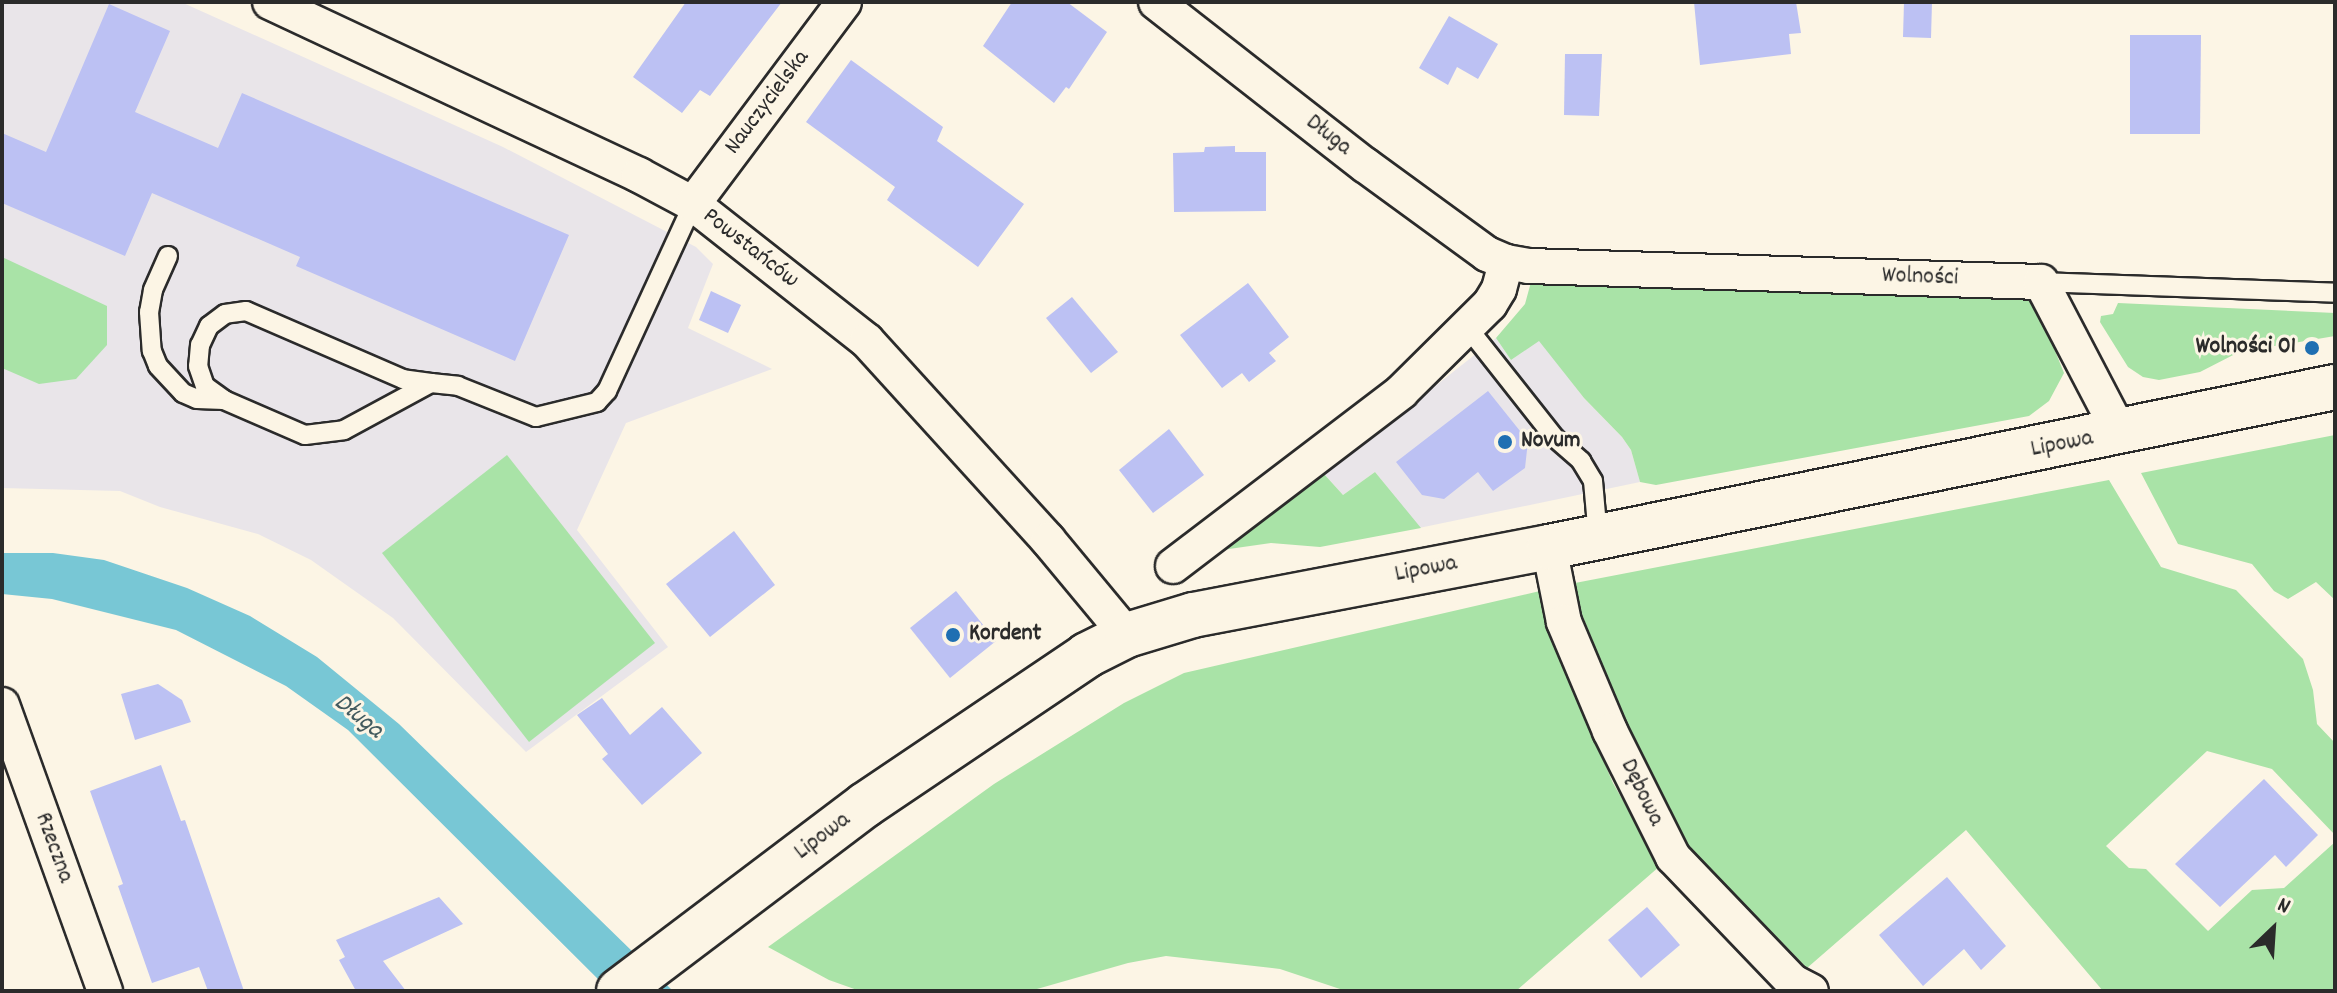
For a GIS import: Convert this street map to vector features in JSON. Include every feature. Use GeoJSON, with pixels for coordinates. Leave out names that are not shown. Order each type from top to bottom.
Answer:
{"type":"FeatureCollection","features":[{"type":"Feature","properties":{"kind":"street","name":"Powstańców"},"geometry":{"type":"LineString","coordinates":[[270,2],[639,175],[693,204],[867,341],[1048,540],[1127,635]]}},
{"type":"Feature","properties":{"kind":"street","name":"Nauczycielska"},"geometry":{"type":"LineString","coordinates":[[693,204],[844,2]]}},
{"type":"Feature","properties":{"kind":"street","name":"Długa"},"geometry":{"type":"LineString","coordinates":[[1156,2],[1365,165],[1487,254],[1506,262]]}},
{"type":"Feature","properties":{"kind":"street","name":"Wolności"},"geometry":{"type":"LineString","coordinates":[[1506,262],[1529,266],[2041,282]]}},
{"type":"Feature","properties":{"kind":"street"},"geometry":{"type":"LineString","coordinates":[[1173,566],[1401,392],[1468,328],[1499,289],[1506,262]]}},
{"type":"Feature","properties":{"kind":"street"},"geometry":{"type":"LineString","coordinates":[[2041,282],[2120,433]]}},
{"type":"Feature","properties":{"kind":"street","name":"Lipowa"},"geometry":{"type":"LineString","coordinates":[[619,991],[865,805],[1074,663],[1127,635],[1193,615],[1549,547],[2335,387]]}},
{"type":"Feature","properties":{"kind":"street","name":"Dębowa"},"geometry":{"type":"LineString","coordinates":[[1549,547],[1564,622],[1610,731],[1673,857],[1793,982],[1811,991]]}},
{"type":"Feature","properties":{"kind":"street","name":"Rzeczna"},"geometry":{"type":"LineString","coordinates":[[2,705],[105,991]]}},
{"type":"Feature","properties":{"kind":"lane"},"geometry":{"type":"LineString","coordinates":[[431,383],[344,430],[305,435],[224,400],[205,386],[198,366],[200,345],[209,326],[225,314],[246,311],[403,379],[458,386],[536,417],[597,402],[607,391],[693,204]]}},
{"type":"Feature","properties":{"kind":"lane"},"geometry":{"type":"LineString","coordinates":[[168,256],[153,290],[149,312],[152,351],[158,366],[183,393],[197,399],[224,400]]}},
{"type":"Feature","properties":{"kind":"lane","name":"Wolności"},"geometry":{"type":"LineString","coordinates":[[2041,282],[2335,293]]}},
{"type":"Feature","properties":{"kind":"lane"},"geometry":{"type":"LineString","coordinates":[[1468,328],[1555,438],[1581,461],[1593,481],[1598,537]]}},
{"type":"Feature","properties":{"kind":"shaded area"},"geometry":{"type":"Polygon","coordinates":[[[2,2],[181,2],[503,147],[696,247],[713,264],[688,328],[772,369],[626,423],[577,530],[668,647],[526,752],[393,618],[311,560],[258,534],[160,507],[120,491],[2,488],[2,2]]]}},
{"type":"Feature","properties":{"kind":"shaded area"},"geometry":{"type":"Polygon","coordinates":[[[1496,338],[1511,360],[1539,340],[1584,398],[1622,437],[1631,450],[1640,482],[1419,528],[1375,472],[1343,495],[1324,474],[1496,338]]]}},
{"type":"Feature","properties":{"kind":"green space"},"geometry":{"type":"Polygon","coordinates":[[[2,257],[107,306],[107,345],[76,379],[39,384],[2,368],[2,257]]]}},
{"type":"Feature","properties":{"kind":"green space"},"geometry":{"type":"Polygon","coordinates":[[[1531,282],[2034,299],[2064,373],[2049,401],[2029,416],[1656,485],[1640,482],[1631,450],[1622,437],[1584,398],[1539,341],[1511,360],[1496,338],[1525,304],[1531,282]]]}},
{"type":"Feature","properties":{"kind":"green space"},"geometry":{"type":"Polygon","coordinates":[[[2118,303],[2335,313],[2335,336],[2239,352],[2200,372],[2159,380],[2143,377],[2128,367],[2100,322],[2101,316],[2113,314],[2118,303]]]}},
{"type":"Feature","properties":{"kind":"green space"},"geometry":{"type":"Polygon","coordinates":[[[2335,435],[2335,600],[2316,582],[2288,599],[2274,591],[2252,564],[2178,544],[2141,473],[2335,435]]]}},
{"type":"Feature","properties":{"kind":"green space"},"geometry":{"type":"Polygon","coordinates":[[[507,455],[655,643],[529,742],[382,553],[507,455]]]}},
{"type":"Feature","properties":{"kind":"green space"},"geometry":{"type":"Polygon","coordinates":[[[1375,472],[1421,528],[1320,547],[1271,543],[1222,550],[1324,474],[1343,495],[1375,472]]]}},
{"type":"Feature","properties":{"kind":"green space"},"geometry":{"type":"Polygon","coordinates":[[[2109,480],[2161,567],[2236,590],[2303,659],[2313,690],[2317,724],[2335,743],[2335,835],[2272,769],[2207,751],[2106,846],[2129,868],[2146,869],[2208,931],[2252,890],[2284,888],[2335,842],[2335,991],[2103,991],[1966,830],[1807,968],[1687,845],[1631,740],[1580,609],[1575,583],[2109,480]]]}},
{"type":"Feature","properties":{"kind":"green space"},"geometry":{"type":"Polygon","coordinates":[[[1540,591],[1567,676],[1613,783],[1660,866],[1516,991],[1346,991],[1280,969],[1166,956],[1128,963],[1030,991],[860,991],[829,980],[768,947],[994,784],[1124,703],[1184,673],[1540,591]]]}},
{"type":"Feature","properties":{"kind":"water"},"geometry":{"type":"Polygon","coordinates":[[[2,553],[53,553],[104,560],[187,588],[250,616],[317,657],[399,724],[673,991],[610,991],[348,730],[286,686],[176,630],[52,599],[2,594],[2,553]]]}},
{"type":"Feature","properties":{"kind":"building"},"geometry":{"type":"Polygon","coordinates":[[[686,2],[782,2],[710,96],[700,90],[682,113],[633,77],[686,2]]]}},
{"type":"Feature","properties":{"kind":"building"},"geometry":{"type":"Polygon","coordinates":[[[1012,2],[1067,2],[1107,32],[1069,89],[1066,87],[1054,103],[983,46],[1012,2]]]}},
{"type":"Feature","properties":{"kind":"building"},"geometry":{"type":"Polygon","coordinates":[[[1694,2],[1796,2],[1801,33],[1789,34],[1791,54],[1700,65],[1694,2]]]}},
{"type":"Feature","properties":{"kind":"building"},"geometry":{"type":"Polygon","coordinates":[[[1904,2],[1932,2],[1931,38],[1903,37],[1904,2]]]}},
{"type":"Feature","properties":{"kind":"building"},"geometry":{"type":"Polygon","coordinates":[[[109,4],[170,31],[135,112],[218,148],[242,93],[569,235],[515,361],[296,266],[300,257],[152,193],[125,256],[2,203],[2,133],[46,152],[109,4]]]}},
{"type":"Feature","properties":{"kind":"building"},"geometry":{"type":"Polygon","coordinates":[[[1449,16],[1498,44],[1478,79],[1457,67],[1448,85],[1419,68],[1449,16]]]}},
{"type":"Feature","properties":{"kind":"building"},"geometry":{"type":"Polygon","coordinates":[[[2130,35],[2201,35],[2200,134],[2130,134],[2130,35]]]}},
{"type":"Feature","properties":{"kind":"building"},"geometry":{"type":"Polygon","coordinates":[[[1565,54],[1602,54],[1599,116],[1564,115],[1565,54]]]}},
{"type":"Feature","properties":{"kind":"building"},"geometry":{"type":"Polygon","coordinates":[[[851,60],[943,127],[937,141],[1024,204],[978,267],[887,200],[895,187],[806,122],[851,60]]]}},
{"type":"Feature","properties":{"kind":"building"},"geometry":{"type":"Polygon","coordinates":[[[1235,146],[1235,152],[1266,152],[1266,211],[1174,212],[1173,153],[1204,152],[1205,147],[1235,146]]]}},
{"type":"Feature","properties":{"kind":"building"},"geometry":{"type":"Polygon","coordinates":[[[1248,283],[1289,337],[1269,353],[1276,361],[1249,382],[1242,373],[1222,388],[1180,335],[1248,283]]]}},
{"type":"Feature","properties":{"kind":"building"},"geometry":{"type":"Polygon","coordinates":[[[711,291],[741,305],[728,333],[699,320],[711,291]]]}},
{"type":"Feature","properties":{"kind":"building"},"geometry":{"type":"Polygon","coordinates":[[[1072,297],[1118,352],[1091,373],[1046,318],[1072,297]]]}},
{"type":"Feature","properties":{"kind":"building"},"geometry":{"type":"Polygon","coordinates":[[[1488,391],[1528,441],[1525,468],[1493,491],[1478,472],[1444,499],[1422,495],[1396,462],[1488,391]]]}},
{"type":"Feature","properties":{"kind":"building"},"geometry":{"type":"Polygon","coordinates":[[[1169,429],[1204,475],[1153,513],[1119,470],[1169,429]]]}},
{"type":"Feature","properties":{"kind":"building"},"geometry":{"type":"Polygon","coordinates":[[[734,531],[775,585],[710,637],[666,584],[734,531]]]}},
{"type":"Feature","properties":{"kind":"building","name":"Kordent"},"geometry":{"type":"Polygon","coordinates":[[[956,591],[996,641],[950,678],[910,628],[956,591]]]}},
{"type":"Feature","properties":{"kind":"building"},"geometry":{"type":"Polygon","coordinates":[[[158,684],[182,700],[191,722],[135,740],[121,694],[158,684]]]}},
{"type":"Feature","properties":{"kind":"building"},"geometry":{"type":"Polygon","coordinates":[[[602,698],[630,735],[662,707],[702,753],[642,805],[602,759],[608,754],[577,715],[602,698]]]}},
{"type":"Feature","properties":{"kind":"building"},"geometry":{"type":"Polygon","coordinates":[[[161,765],[181,821],[185,820],[244,991],[208,991],[199,967],[152,983],[118,886],[123,884],[90,791],[161,765]]]}},
{"type":"Feature","properties":{"kind":"building"},"geometry":{"type":"Polygon","coordinates":[[[2264,779],[2318,835],[2286,867],[2275,855],[2220,907],[2175,864],[2264,779]]]}},
{"type":"Feature","properties":{"kind":"building"},"geometry":{"type":"Polygon","coordinates":[[[1947,877],[2006,946],[1981,970],[1964,949],[1923,986],[1879,935],[1947,877]]]}},
{"type":"Feature","properties":{"kind":"building"},"geometry":{"type":"Polygon","coordinates":[[[439,897],[463,924],[383,961],[406,991],[356,991],[339,960],[345,957],[336,940],[439,897]]]}},
{"type":"Feature","properties":{"kind":"building"},"geometry":{"type":"Polygon","coordinates":[[[1647,907],[1680,945],[1641,978],[1608,940],[1647,907]]]}},
{"type":"Feature","properties":{"kind":"place","name":"Wolności 01"},"geometry":{"type":"Point","coordinates":[2312,348]}},
{"type":"Feature","properties":{"kind":"place","name":"Novum"},"geometry":{"type":"Point","coordinates":[1505,442]}},
{"type":"Feature","properties":{"kind":"place","name":"Kordent"},"geometry":{"type":"Point","coordinates":[953,635]}}]}
